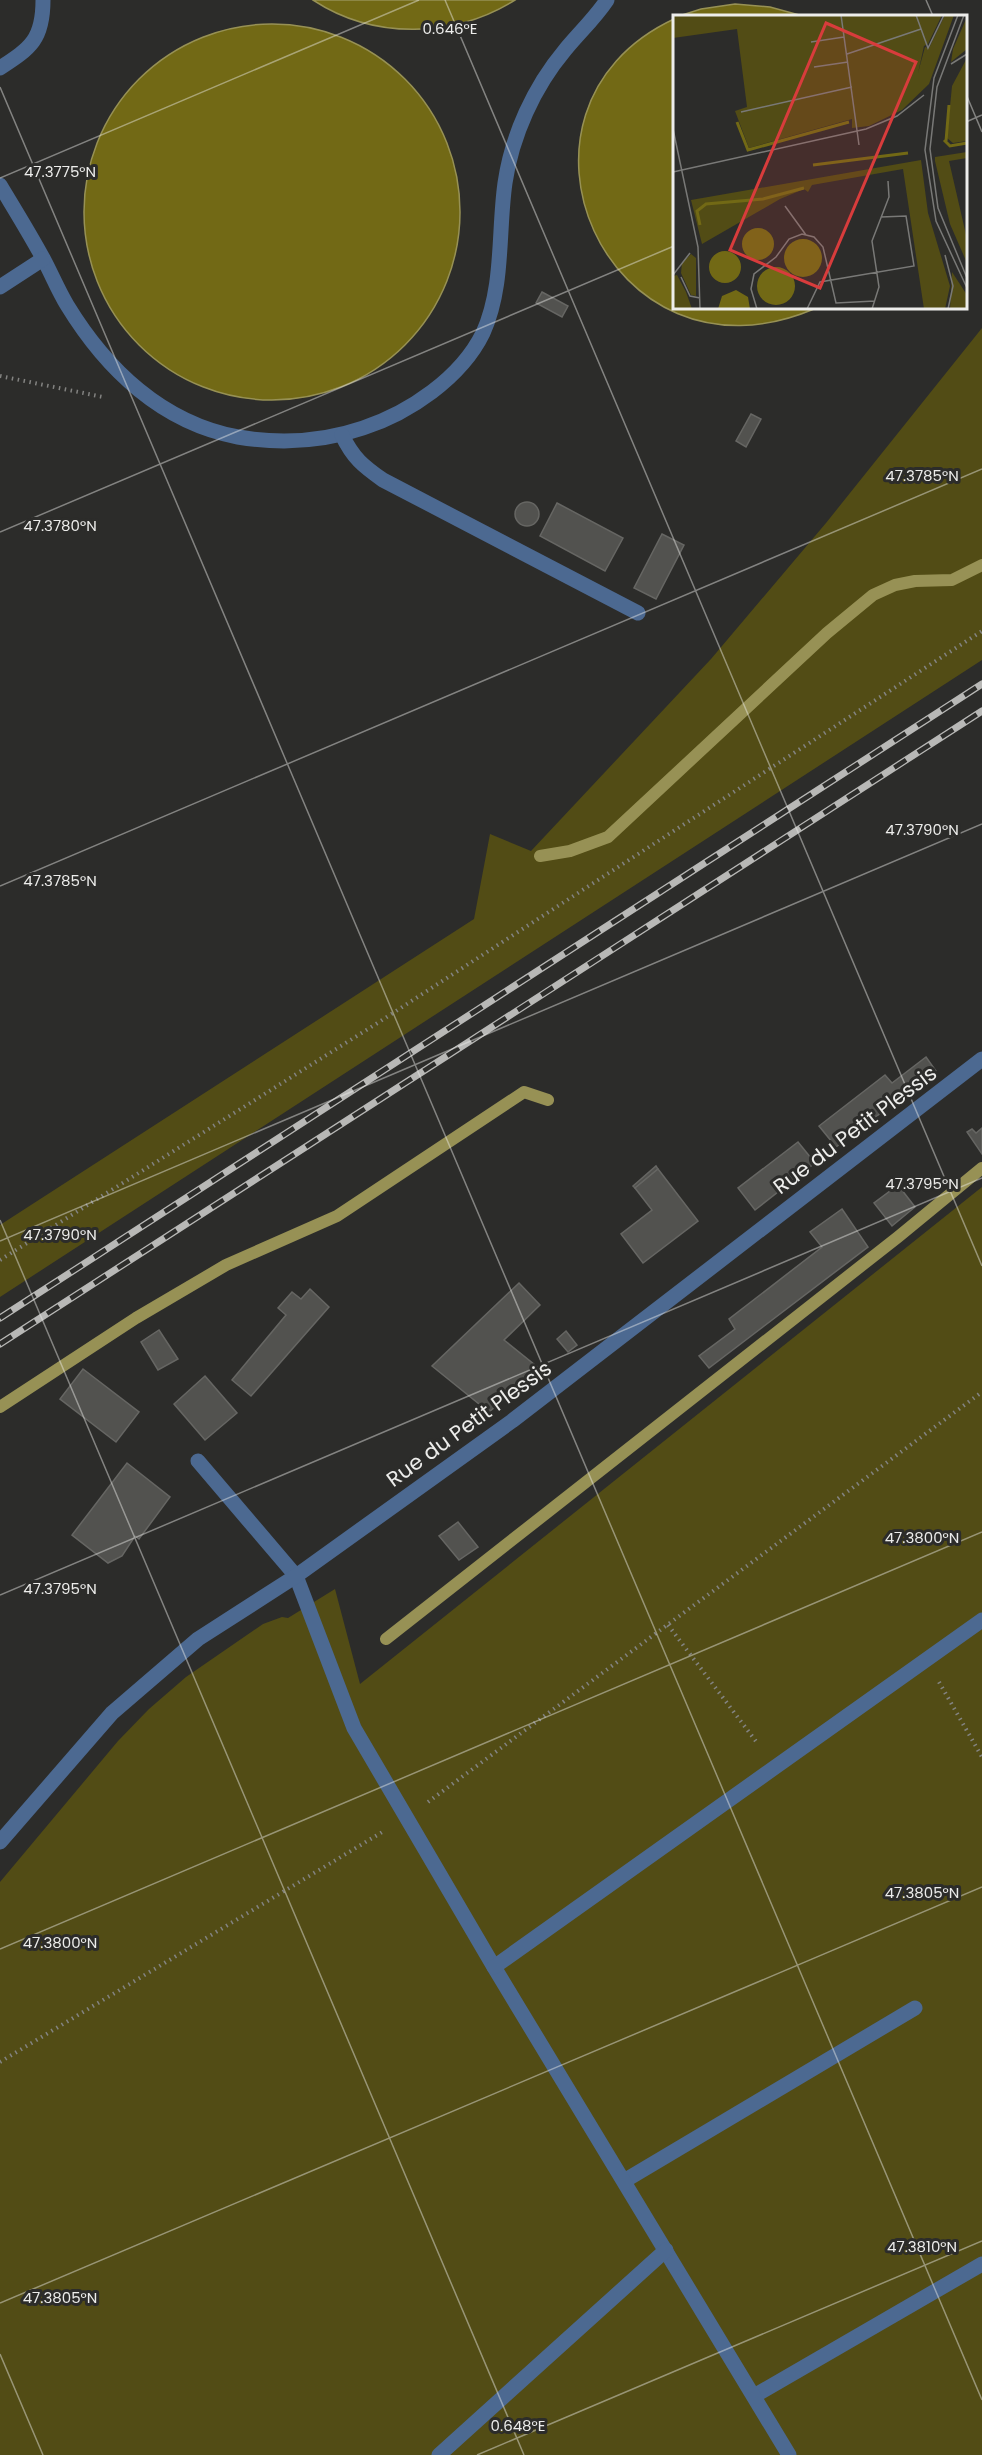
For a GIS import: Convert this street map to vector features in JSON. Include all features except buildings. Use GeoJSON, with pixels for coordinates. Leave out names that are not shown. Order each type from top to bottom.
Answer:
{"type":"FeatureCollection","features":[{"type":"Feature","properties":{"kind":"street"},"geometry":{"type":"LineString","coordinates":[[0,68],[25,52],[36,39],[43,20],[43,0]]}},
{"type":"Feature","properties":{"kind":"street"},"geometry":{"type":"LineString","coordinates":[[0,185],[44,259],[65,302],[96,347],[137,390],[187,421],[219,433],[259,441],[302,441],[342,435],[376,424],[416,403],[447,378],[470,355],[483,331],[491,307],[498,270],[505,182],[512,151],[525,116],[539,86],[562,52],[608,0]]}},
{"type":"Feature","properties":{"kind":"street"},"geometry":{"type":"LineString","coordinates":[[0,287],[44,259]]}},
{"type":"Feature","properties":{"kind":"street"},"geometry":{"type":"LineString","coordinates":[[342,435],[351,453],[383,480],[638,613]]}},
{"type":"Feature","properties":{"kind":"street","name":"Rue du Petit Plessis"},"geometry":{"type":"LineString","coordinates":[[0,1842],[112,1713],[198,1639],[296,1576],[512,1421],[982,1059]]}},
{"type":"Feature","properties":{"kind":"street"},"geometry":{"type":"LineString","coordinates":[[198,1461],[296,1576],[354,1728],[494,1967],[789,2455]]}},
{"type":"Feature","properties":{"kind":"street"},"geometry":{"type":"LineString","coordinates":[[494,1967],[982,1620]]}},
{"type":"Feature","properties":{"kind":"street"},"geometry":{"type":"LineString","coordinates":[[624,2181],[915,2008]]}},
{"type":"Feature","properties":{"kind":"street"},"geometry":{"type":"LineString","coordinates":[[439,2455],[666,2250]]}},
{"type":"Feature","properties":{"kind":"street"},"geometry":{"type":"LineString","coordinates":[[754,2397],[982,2264]]}},
{"type":"Feature","properties":{"kind":"path"},"geometry":{"type":"LineString","coordinates":[[0,376],[82,391],[113,400]]}},
{"type":"Feature","properties":{"kind":"path"},"geometry":{"type":"LineString","coordinates":[[0,1260],[376,1024],[982,631]]}},
{"type":"Feature","properties":{"kind":"path"},"geometry":{"type":"LineString","coordinates":[[0,2062],[405,1818],[982,1392]]}},
{"type":"Feature","properties":{"kind":"path"},"geometry":{"type":"LineString","coordinates":[[668,1625],[776,1767]]}},
{"type":"Feature","properties":{"kind":"path"},"geometry":{"type":"LineString","coordinates":[[926,1659],[982,1757]]}},
{"type":"Feature","properties":{"kind":"shaded area"},"geometry":{"type":"Polygon","coordinates":[[[313,0],[515,0],[491,13],[466,22],[414,29],[388,28],[362,22],[337,13],[313,0]]]}},
{"type":"Feature","properties":{"kind":"shaded area"},"geometry":{"type":"Polygon","coordinates":[[[735,4],[770,7],[799,15],[682,15],[701,9],[735,4]]]}},
{"type":"Feature","properties":{"kind":"shaded area"},"geometry":{"type":"Polygon","coordinates":[[[673,20],[673,309],[812,309],[740,325],[677,313],[628,280],[594,231],[579,174],[586,115],[616,61],[673,20]]]}},
{"type":"Feature","properties":{"kind":"shaded area"},"geometry":{"type":"Polygon","coordinates":[[[272,24],[309,28],[344,38],[376,56],[405,79],[428,108],[446,140],[456,175],[460,212],[456,249],[446,284],[428,316],[405,345],[376,368],[344,386],[309,396],[272,400],[235,396],[200,386],[168,368],[139,345],[116,316],[98,284],[88,249],[84,212],[88,175],[98,140],[116,108],[139,79],[168,56],[200,38],[235,28],[272,24]]]}},
{"type":"Feature","properties":{"kind":"shaded area"},"geometry":{"type":"Polygon","coordinates":[[[982,328],[982,660],[0,1297],[0,1225],[474,919],[490,834],[531,851],[711,659],[826,523],[982,328]]]}},
{"type":"Feature","properties":{"kind":"shaded area"},"geometry":{"type":"Polygon","coordinates":[[[982,1187],[982,2455],[0,2455],[0,1882],[118,1741],[149,1709],[186,1677],[263,1624],[282,1617],[288,1618],[335,1589],[360,1684],[982,1187]]]}},
{"type":"Feature","properties":{"kind":"waterway"},"geometry":{"type":"LineString","coordinates":[[540,856],[570,851],[608,837],[827,633],[873,595],[895,585],[915,581],[952,580],[982,565]]}},
{"type":"Feature","properties":{"kind":"waterway"},"geometry":{"type":"LineString","coordinates":[[0,1407],[136,1318],[226,1265],[337,1216],[524,1092],[548,1100]]}},
{"type":"Feature","properties":{"kind":"waterway"},"geometry":{"type":"LineString","coordinates":[[386,1639],[898,1237],[982,1168]]}},
{"type":"Feature","properties":{"kind":"railway"},"geometry":{"type":"LineString","coordinates":[[0,1318],[982,684]]}},
{"type":"Feature","properties":{"kind":"railway"},"geometry":{"type":"LineString","coordinates":[[0,1344],[982,711]]}}]}
